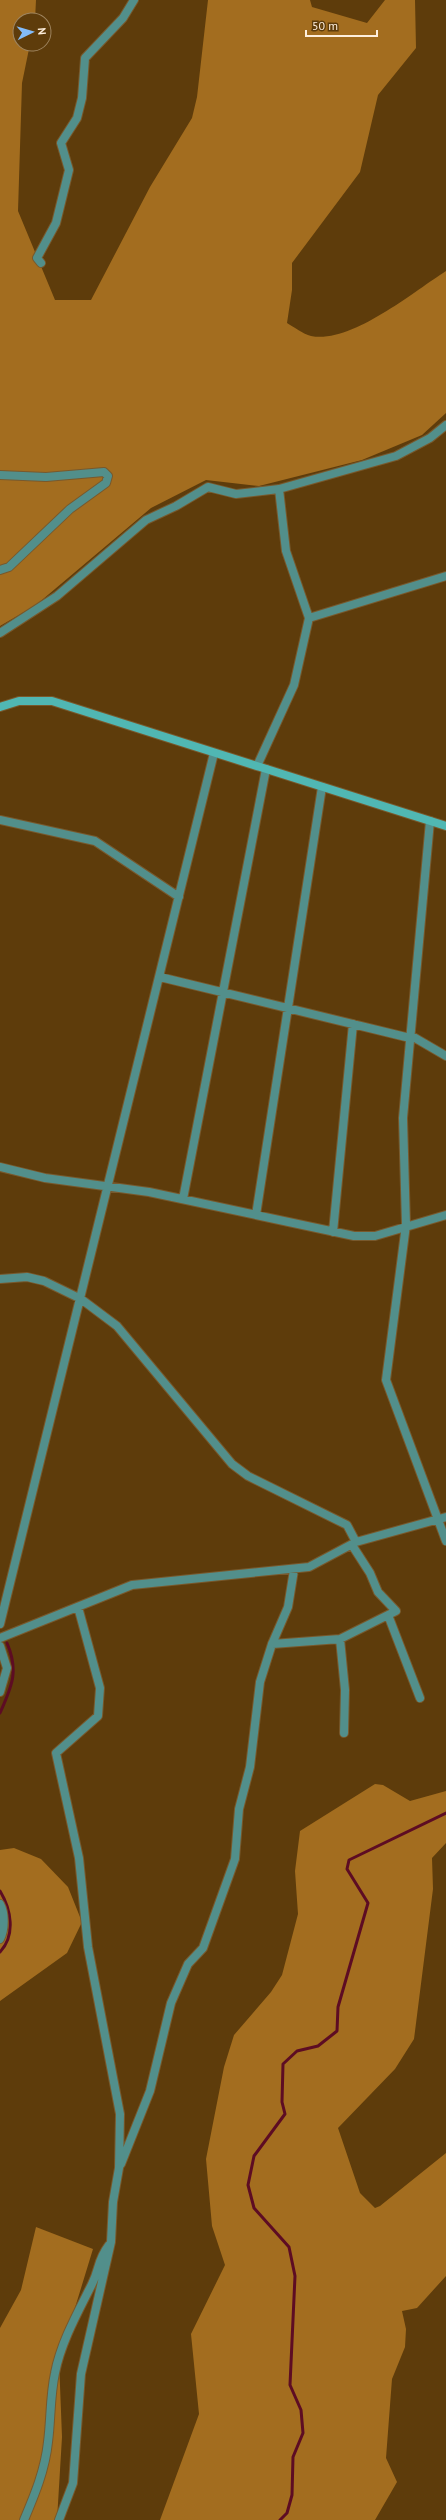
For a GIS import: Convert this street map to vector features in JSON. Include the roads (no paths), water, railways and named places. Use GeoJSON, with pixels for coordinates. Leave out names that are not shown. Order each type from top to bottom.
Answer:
{"type":"FeatureCollection","features":[{"type":"Feature","properties":{"kind":"street"},"geometry":{"type":"LineString","coordinates":[[41,263],[36,258],[56,223],[70,170],[61,143],[77,118],[82,98],[85,58],[123,18],[134,0]]}},
{"type":"Feature","properties":{"kind":"street"},"geometry":{"type":"LineString","coordinates":[[0,633],[57,596],[146,520],[176,506],[208,487],[236,494],[279,489],[396,456],[430,438],[446,425]]}},
{"type":"Feature","properties":{"kind":"street"},"geometry":{"type":"LineString","coordinates":[[0,475],[46,477],[104,472],[108,476],[106,483],[70,509],[9,567],[0,570]]}},
{"type":"Feature","properties":{"kind":"street"},"geometry":{"type":"LineString","coordinates":[[257,766],[294,685],[309,618],[286,551],[279,489]]}},
{"type":"Feature","properties":{"kind":"street"},"geometry":{"type":"LineString","coordinates":[[309,618],[446,576]]}},
{"type":"Feature","properties":{"kind":"street"},"geometry":{"type":"LineString","coordinates":[[0,707],[19,701],[52,701],[446,826]]}},
{"type":"Feature","properties":{"kind":"street"},"geometry":{"type":"LineString","coordinates":[[0,1624],[109,1187],[214,753]]}},
{"type":"Feature","properties":{"kind":"street"},"geometry":{"type":"LineString","coordinates":[[183,1199],[266,769]]}},
{"type":"Feature","properties":{"kind":"street"},"geometry":{"type":"LineString","coordinates":[[256,1215],[322,787]]}},
{"type":"Feature","properties":{"kind":"street"},"geometry":{"type":"LineString","coordinates":[[0,820],[95,841],[179,897]]}},
{"type":"Feature","properties":{"kind":"street"},"geometry":{"type":"LineString","coordinates":[[430,821],[403,1118],[406,1225],[386,1380],[443,1518],[446,1541]]}},
{"type":"Feature","properties":{"kind":"street"},"geometry":{"type":"LineString","coordinates":[[160,977],[410,1037],[446,1056]]}},
{"type":"Feature","properties":{"kind":"street"},"geometry":{"type":"LineString","coordinates":[[333,1232],[353,1024]]}},
{"type":"Feature","properties":{"kind":"street"},"geometry":{"type":"LineString","coordinates":[[0,1167],[45,1178],[183,1199],[354,1236],[375,1236],[406,1225],[446,1215]]}},
{"type":"Feature","properties":{"kind":"street"},"geometry":{"type":"LineString","coordinates":[[0,1279],[27,1277],[44,1281],[81,1299],[117,1326],[232,1464],[248,1476],[347,1526],[354,1544],[378,1592],[396,1611],[340,1639],[272,1644]]}},
{"type":"Feature","properties":{"kind":"street"},"geometry":{"type":"LineString","coordinates":[[0,1638],[132,1585],[294,1570],[309,1567],[354,1544],[411,1526],[443,1518]]}},
{"type":"Feature","properties":{"kind":"street"},"geometry":{"type":"LineString","coordinates":[[119,2168],[150,2091],[171,2003],[188,1964],[204,1948],[235,1859],[239,1809],[250,1767],[260,1682],[272,1644],[288,1607],[294,1570]]}},
{"type":"Feature","properties":{"kind":"street"},"geometry":{"type":"LineString","coordinates":[[59,2520],[73,2483],[81,2374],[111,2242],[113,2202],[119,2168],[120,2114],[88,1947],[79,1858],[56,1753],[98,1716],[100,1688],[78,1607]]}},
{"type":"Feature","properties":{"kind":"street"},"geometry":{"type":"LineString","coordinates":[[388,1615],[420,1698]]}},
{"type":"Feature","properties":{"kind":"street"},"geometry":{"type":"LineString","coordinates":[[340,1639],[345,1690],[344,1733]]}},
{"type":"Feature","properties":{"kind":"street"},"geometry":{"type":"LineString","coordinates":[[0,1646],[7,1668],[0,1692]]}},
{"type":"Feature","properties":{"kind":"street"},"geometry":{"type":"LineString","coordinates":[[0,1904],[3,1910],[3,1933],[0,1939]]}},
{"type":"Feature","properties":{"kind":"street"},"geometry":{"type":"LineString","coordinates":[[24,2520],[41,2479],[48,2442],[50,2403],[55,2371],[68,2335],[94,2279],[99,2258],[111,2242]]}},
{"type":"Feature","properties":{"kind":"waterway"},"geometry":{"type":"LineString","coordinates":[[0,1713],[11,1686],[13,1670],[13,1662],[7,1643]]}},
{"type":"Feature","properties":{"kind":"waterway"},"geometry":{"type":"LineString","coordinates":[[280,2520],[287,2513],[292,2495],[293,2457],[303,2433],[301,2410],[290,2385],[295,2276],[289,2247],[254,2208],[248,2185],[254,2156],[285,2114],[282,2102],[283,2064],[297,2051],[318,2046],[337,2031],[338,2007],[368,1903],[347,1869],[349,1860],[446,1813]]}},
{"type":"Feature","properties":{"kind":"waterway"},"geometry":{"type":"LineString","coordinates":[[0,1891],[7,1906],[10,1922],[8,1938],[0,1952]]}}]}
